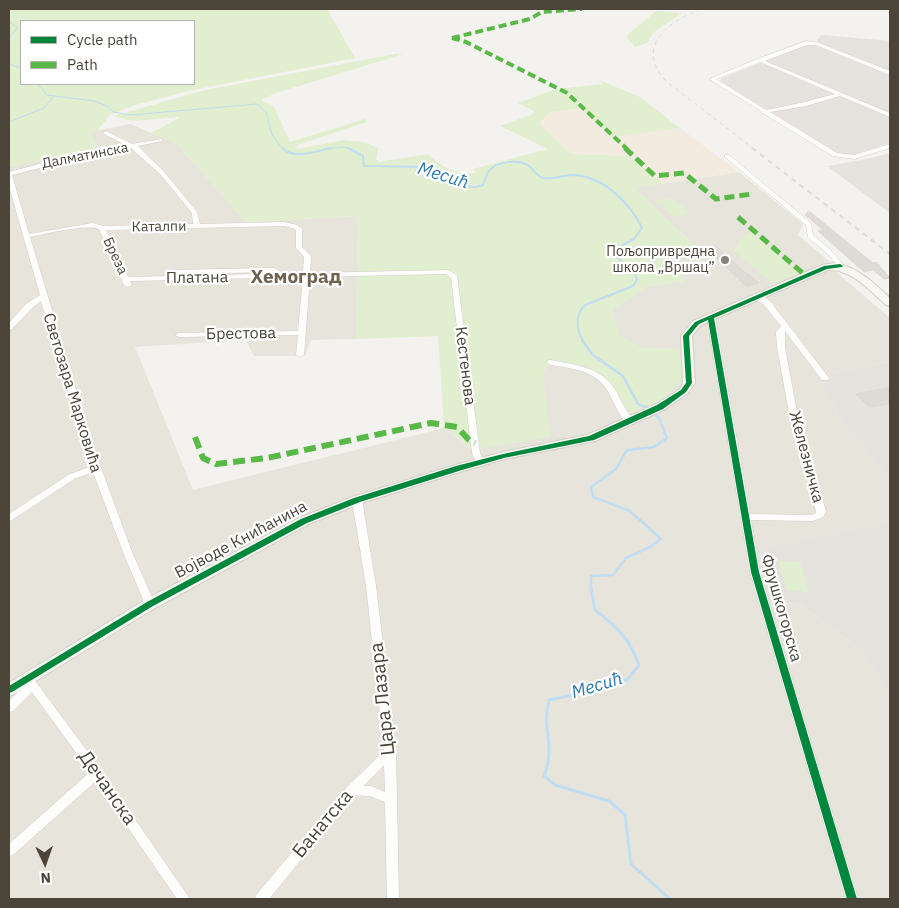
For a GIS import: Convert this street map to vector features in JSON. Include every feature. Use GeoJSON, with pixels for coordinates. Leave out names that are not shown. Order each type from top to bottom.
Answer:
{"type":"FeatureCollection","features":[{"type":"Feature","properties":{"kind":"street"},"geometry":{"type":"LineString","coordinates":[[890,73],[811,43],[712,78],[763,112],[835,154],[854,157],[890,146]]}},
{"type":"Feature","properties":{"kind":"street"},"geometry":{"type":"LineString","coordinates":[[760,60],[890,115]]}},
{"type":"Feature","properties":{"kind":"street"},"geometry":{"type":"LineString","coordinates":[[763,112],[806,104],[840,94]]}},
{"type":"Feature","properties":{"kind":"street"},"geometry":{"type":"LineString","coordinates":[[106,133],[132,147],[150,161],[198,217],[197,226]]}},
{"type":"Feature","properties":{"kind":"street","name":"Далматинска"},"geometry":{"type":"LineString","coordinates":[[9,174],[160,140]]}},
{"type":"Feature","properties":{"kind":"street"},"geometry":{"type":"LineString","coordinates":[[727,156],[809,224],[810,236],[832,254],[840,266]]}},
{"type":"Feature","properties":{"kind":"street","name":"Светозара Марковића"},"geometry":{"type":"LineString","coordinates":[[9,174],[42,297],[95,468],[123,545],[150,604]]}},
{"type":"Feature","properties":{"kind":"street","name":"Каталпи"},"geometry":{"type":"LineString","coordinates":[[26,236],[93,225],[102,228],[292,224],[299,229],[299,248],[308,254],[306,275]]}},
{"type":"Feature","properties":{"kind":"street","name":"Бреза"},"geometry":{"type":"LineString","coordinates":[[102,228],[127,282]]}},
{"type":"Feature","properties":{"kind":"street"},"geometry":{"type":"LineString","coordinates":[[711,317],[826,267],[840,266],[853,272],[890,303]]}},
{"type":"Feature","properties":{"kind":"street"},"geometry":{"type":"LineString","coordinates":[[142,273],[184,275],[274,270]]}},
{"type":"Feature","properties":{"kind":"street","name":"Платана"},"geometry":{"type":"LineString","coordinates":[[127,282],[184,275],[448,272]]}},
{"type":"Feature","properties":{"kind":"street","name":"Кестенова"},"geometry":{"type":"LineString","coordinates":[[448,272],[454,277],[476,453],[480,462]]}},
{"type":"Feature","properties":{"kind":"street"},"geometry":{"type":"LineString","coordinates":[[300,354],[306,275]]}},
{"type":"Feature","properties":{"kind":"street"},"geometry":{"type":"LineString","coordinates":[[9,327],[29,306],[42,297]]}},
{"type":"Feature","properties":{"kind":"street"},"geometry":{"type":"LineString","coordinates":[[759,297],[767,303],[825,378]]}},
{"type":"Feature","properties":{"kind":"street","name":"Војводе Книћанина"},"geometry":{"type":"LineString","coordinates":[[9,690],[30,682],[150,604],[304,521],[357,500],[480,462],[591,438],[654,410],[684,391],[689,382],[686,336],[697,324],[711,317]]}},
{"type":"Feature","properties":{"kind":"street","name":"Фрушкогорска"},"geometry":{"type":"LineString","coordinates":[[711,317],[755,572],[852,899]]}},
{"type":"Feature","properties":{"kind":"street","name":"Железничка"},"geometry":{"type":"LineString","coordinates":[[745,518],[813,518],[820,515],[821,511],[795,424],[781,347],[780,332],[784,326]]}},
{"type":"Feature","properties":{"kind":"street","name":"Брестова"},"geometry":{"type":"LineString","coordinates":[[179,336],[302,333]]}},
{"type":"Feature","properties":{"kind":"street"},"geometry":{"type":"LineString","coordinates":[[551,362],[595,373],[602,378],[615,397],[619,410],[630,421]]}},
{"type":"Feature","properties":{"kind":"street"},"geometry":{"type":"LineString","coordinates":[[9,518],[71,477],[95,468]]}},
{"type":"Feature","properties":{"kind":"street","name":"Цара Лазара"},"geometry":{"type":"LineString","coordinates":[[357,500],[370,586],[390,752],[393,899]]}},
{"type":"Feature","properties":{"kind":"street","name":"Војводе Книћанина"},"geometry":{"type":"LineString","coordinates":[[9,708],[30,682]]}},
{"type":"Feature","properties":{"kind":"street","name":"Дечанска"},"geometry":{"type":"LineString","coordinates":[[30,682],[97,773],[184,899]]}},
{"type":"Feature","properties":{"kind":"street","name":"Банатска"},"geometry":{"type":"LineString","coordinates":[[261,899],[351,790],[390,752]]}},
{"type":"Feature","properties":{"kind":"street"},"geometry":{"type":"LineString","coordinates":[[9,851],[97,773]]}},
{"type":"Feature","properties":{"kind":"street"},"geometry":{"type":"LineString","coordinates":[[351,790],[370,791],[390,799]]}},
{"type":"Feature","properties":{"kind":"shaded area"},"geometry":{"type":"Polygon","coordinates":[[[822,35],[890,41],[890,71],[818,42],[817,40],[822,35]]]}},
{"type":"Feature","properties":{"kind":"shaded area"},"geometry":{"type":"Polygon","coordinates":[[[807,45],[815,45],[890,75],[890,143],[856,154],[839,154],[720,81],[721,78],[807,45]]]}},
{"type":"Feature","properties":{"kind":"shaded area"},"geometry":{"type":"Polygon","coordinates":[[[580,108],[612,137],[680,128],[739,172],[662,184],[629,156],[571,154],[539,123],[550,112],[580,108]]]}},
{"type":"Feature","properties":{"kind":"shaded area"},"geometry":{"type":"Polygon","coordinates":[[[130,124],[177,144],[246,222],[358,216],[356,339],[311,340],[305,356],[254,356],[246,340],[135,347],[193,490],[444,428],[472,450],[549,437],[543,373],[551,359],[600,372],[620,397],[624,411],[632,415],[662,400],[679,349],[641,348],[618,335],[612,309],[648,287],[685,281],[665,251],[695,246],[634,188],[739,172],[803,224],[798,235],[831,263],[827,264],[890,318],[890,362],[816,377],[839,413],[836,414],[890,479],[890,522],[760,551],[767,602],[800,604],[863,651],[890,698],[890,899],[9,899],[9,167],[97,147],[90,132],[130,124]]]}},
{"type":"Feature","properties":{"kind":"shaded area"},"geometry":{"type":"Polygon","coordinates":[[[890,153],[890,213],[827,166],[867,159],[890,153]]]}},
{"type":"Feature","properties":{"kind":"shaded area"},"geometry":{"type":"Polygon","coordinates":[[[890,362],[890,479],[836,414],[839,413],[816,377],[890,362]]]}},
{"type":"Feature","properties":{"kind":"shaded area"},"geometry":{"type":"Polygon","coordinates":[[[890,522],[890,698],[863,651],[800,604],[767,602],[760,550],[890,522]]]}},
{"type":"Feature","properties":{"kind":"green space"},"geometry":{"type":"Polygon","coordinates":[[[9,9],[327,9],[355,58],[188,91],[135,105],[110,115],[97,131],[91,132],[97,147],[9,167],[9,9]]]}},
{"type":"Feature","properties":{"kind":"green space"},"geometry":{"type":"Polygon","coordinates":[[[656,11],[682,13],[654,32],[647,43],[635,47],[626,36],[656,11]]]}},
{"type":"Feature","properties":{"kind":"green space"},"geometry":{"type":"Polygon","coordinates":[[[403,54],[276,93],[261,100],[274,107],[290,142],[365,119],[367,122],[297,145],[296,149],[344,140],[364,142],[378,148],[376,159],[378,162],[429,154],[438,163],[457,172],[464,173],[476,172],[473,169],[548,149],[500,126],[531,115],[534,111],[518,103],[556,89],[603,84],[599,80],[640,97],[680,128],[612,137],[580,108],[550,112],[539,123],[571,154],[629,156],[662,184],[635,189],[695,246],[665,251],[685,281],[648,287],[612,310],[618,335],[641,348],[679,349],[685,376],[662,400],[632,415],[624,411],[613,386],[597,372],[551,359],[543,373],[550,437],[472,450],[444,428],[438,336],[356,339],[358,216],[246,222],[177,144],[151,133],[181,117],[133,121],[114,116],[205,90],[403,54]]]}},
{"type":"Feature","properties":{"kind":"green space"},"geometry":{"type":"Polygon","coordinates":[[[673,198],[691,214],[673,217],[655,201],[673,198]]]}},
{"type":"Feature","properties":{"kind":"green space"},"geometry":{"type":"Polygon","coordinates":[[[751,231],[801,275],[772,283],[734,251],[740,240],[751,231]]]}},
{"type":"Feature","properties":{"kind":"green space"},"geometry":{"type":"Polygon","coordinates":[[[778,561],[800,562],[809,592],[787,591],[778,561]]]}},
{"type":"Feature","properties":{"kind":"building"},"geometry":{"type":"Polygon","coordinates":[[[809,211],[873,263],[876,262],[890,278],[884,279],[873,270],[864,272],[818,231],[823,230],[805,215],[809,211]]]}},
{"type":"Feature","properties":{"kind":"building","name":"Пољопривредна школа „Вршац”"},"geometry":{"type":"Polygon","coordinates":[[[716,246],[745,273],[759,283],[746,286],[706,248],[716,246]]]}},
{"type":"Feature","properties":{"kind":"building"},"geometry":{"type":"Polygon","coordinates":[[[890,388],[890,404],[869,407],[856,394],[890,388]]]}},
{"type":"Feature","properties":{"kind":"waterway","name":"Месић"},"geometry":{"type":"LineString","coordinates":[[9,21],[17,28],[9,38]]}},
{"type":"Feature","properties":{"kind":"waterway","name":"Месић"},"geometry":{"type":"LineString","coordinates":[[9,64],[20,68]]}},
{"type":"Feature","properties":{"kind":"waterway","name":"Месић"},"geometry":{"type":"LineString","coordinates":[[39,85],[47,95],[94,101],[107,106],[113,112],[131,115],[257,104],[266,112],[272,135],[283,148]]}},
{"type":"Feature","properties":{"kind":"waterway"},"geometry":{"type":"LineString","coordinates":[[9,122],[44,108],[54,96]]}},
{"type":"Feature","properties":{"kind":"waterway","name":"Месић"},"geometry":{"type":"LineString","coordinates":[[328,149],[345,147],[352,149]]}},
{"type":"Feature","properties":{"kind":"waterway","name":"Месић"},"geometry":{"type":"LineString","coordinates":[[283,148],[287,152],[299,154],[328,149]]}},
{"type":"Feature","properties":{"kind":"waterway","name":"Месић"},"geometry":{"type":"LineString","coordinates":[[348,148],[363,156],[364,166],[424,167],[447,174],[464,186],[476,187],[483,185],[488,173],[497,165],[508,162],[520,162],[529,166],[537,175],[544,178],[571,175],[586,177],[606,186],[615,193],[631,209],[642,228],[634,239],[615,249],[614,255],[634,271],[637,280],[633,286],[585,305],[578,318],[579,332],[583,341]]}},
{"type":"Feature","properties":{"kind":"waterway","name":"Месић"},"geometry":{"type":"LineString","coordinates":[[324,149],[328,149]]}},
{"type":"Feature","properties":{"kind":"waterway","name":"Месић"},"geometry":{"type":"LineString","coordinates":[[582,340],[593,355],[623,376],[638,404],[649,408]]}},
{"type":"Feature","properties":{"kind":"waterway","name":"Месић"},"geometry":{"type":"LineString","coordinates":[[591,588],[591,576],[613,575],[626,558],[650,547],[661,539],[630,511],[593,497],[591,487],[616,469],[627,450],[654,447],[667,438],[659,418],[653,412]]}},
{"type":"Feature","properties":{"kind":"waterway","name":"Месић"},"geometry":{"type":"LineString","coordinates":[[591,588],[595,610],[627,640],[639,665],[628,679],[597,690],[549,700],[547,710],[549,755],[544,776],[555,785],[609,801],[625,815],[631,864],[670,899]]}},
{"type":"Feature","properties":{"kind":"railway"},"geometry":{"type":"LineString","coordinates":[[701,9],[677,21],[659,37],[654,47],[653,58],[657,70],[667,82],[754,149]]}},
{"type":"Feature","properties":{"kind":"railway"},"geometry":{"type":"LineString","coordinates":[[752,148],[890,254]]}},
{"type":"Feature","properties":{"kind":"marked path"},"geometry":{"type":"LineString","coordinates":[[452,38],[530,19],[542,12],[582,9]]}},
{"type":"Feature","properties":{"kind":"marked path"},"geometry":{"type":"LineString","coordinates":[[452,38],[466,42],[567,93],[655,176],[684,173],[716,199],[752,194]]}},
{"type":"Feature","properties":{"kind":"marked path"},"geometry":{"type":"LineString","coordinates":[[738,217],[806,276]]}},
{"type":"Feature","properties":{"kind":"marked path"},"geometry":{"type":"LineString","coordinates":[[195,437],[203,458],[216,464],[267,458],[431,423],[448,424],[457,427],[469,440],[475,443]]}},
{"type":"Feature","properties":{"kind":"cycle path"},"geometry":{"type":"LineString","coordinates":[[9,690],[150,604],[304,521],[357,500],[459,468],[503,456],[591,438],[660,407],[684,391],[689,383],[686,336],[697,323],[826,267],[840,266]]}},
{"type":"Feature","properties":{"kind":"cycle path"},"geometry":{"type":"LineString","coordinates":[[711,317],[755,572],[852,899]]}},
{"type":"Feature","properties":{"kind":"place","name":"Пољопривредна школа „Вршац”"},"geometry":{"type":"Point","coordinates":[725,260]}},
{"type":"Feature","properties":{"kind":"district","name":"Хемоград"},"geometry":{"type":"Point","coordinates":[296,278]}}]}
